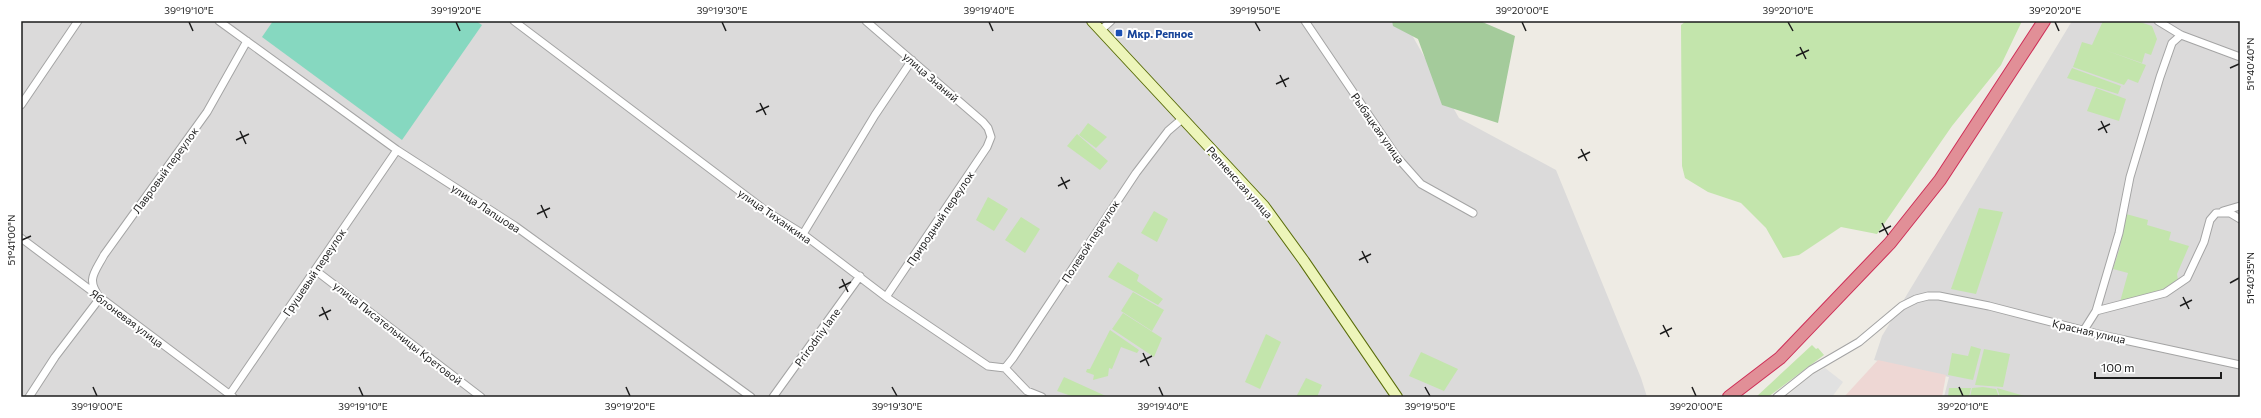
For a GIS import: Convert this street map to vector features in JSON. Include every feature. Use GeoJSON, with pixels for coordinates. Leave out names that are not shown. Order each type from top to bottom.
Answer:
{"type":"FeatureCollection","features":[{"type":"Feature","properties":{"kind":"highway"},"geometry":{"type":"LineString","coordinates":[[1729,397],[1780,358],[1890,243],[1940,180],[2044,21]]}},
{"type":"Feature","properties":{"kind":"street"},"geometry":{"type":"LineString","coordinates":[[21,105],[78,21]]}},
{"type":"Feature","properties":{"kind":"street","name":"улица Лапшова"},"geometry":{"type":"LineString","coordinates":[[219,21],[397,150],[515,226],[751,397]]}},
{"type":"Feature","properties":{"kind":"street","name":"улица Тиханкина"},"geometry":{"type":"LineString","coordinates":[[514,21],[766,211],[803,234],[886,297],[988,366],[1005,368]]}},
{"type":"Feature","properties":{"kind":"street","name":"улица Знаний"},"geometry":{"type":"LineString","coordinates":[[866,21],[983,122],[988,128],[991,137]]}},
{"type":"Feature","properties":{"kind":"street","name":"Репненская улица"},"geometry":{"type":"LineString","coordinates":[[1092,21],[1264,206],[1304,260],[1397,397]]}},
{"type":"Feature","properties":{"kind":"street"},"geometry":{"type":"LineString","coordinates":[[1101,30],[1111,21]]}},
{"type":"Feature","properties":{"kind":"street","name":"Рыбацкая улица"},"geometry":{"type":"LineString","coordinates":[[1305,21],[1397,157],[1421,184],[1473,213]]}},
{"type":"Feature","properties":{"kind":"street"},"geometry":{"type":"LineString","coordinates":[[2158,21],[2181,35],[2240,57]]}},
{"type":"Feature","properties":{"kind":"street"},"geometry":{"type":"LineString","coordinates":[[2084,330],[2096,311],[2119,233],[2130,177],[2160,77],[2172,43],[2181,35]]}},
{"type":"Feature","properties":{"kind":"street","name":"Лавровый переулок"},"geometry":{"type":"LineString","coordinates":[[100,298],[92,287],[92,280],[104,255],[207,112],[247,41]]}},
{"type":"Feature","properties":{"kind":"street"},"geometry":{"type":"LineString","coordinates":[[803,234],[875,115],[912,60]]}},
{"type":"Feature","properties":{"kind":"street","name":"Полевой переулок"},"geometry":{"type":"LineString","coordinates":[[1005,368],[1014,358],[1136,173],[1168,132],[1182,119]]}},
{"type":"Feature","properties":{"kind":"street","name":"Природный переулок"},"geometry":{"type":"LineString","coordinates":[[886,297],[972,171],[987,147],[991,137]]}},
{"type":"Feature","properties":{"kind":"street","name":"Грушевый переулок"},"geometry":{"type":"LineString","coordinates":[[232,396],[315,270],[397,150]]}},
{"type":"Feature","properties":{"kind":"street"},"geometry":{"type":"LineString","coordinates":[[2096,311],[2165,292],[2187,278],[2204,242],[2210,220],[2216,213],[2240,206]]}},
{"type":"Feature","properties":{"kind":"street"},"geometry":{"type":"LineString","coordinates":[[2216,213],[2230,213],[2240,219]]}},
{"type":"Feature","properties":{"kind":"street","name":"Яблоневая улица"},"geometry":{"type":"LineString","coordinates":[[21,238],[232,396]]}},
{"type":"Feature","properties":{"kind":"street","name":"улица Писательницы Кретовой"},"geometry":{"type":"LineString","coordinates":[[315,270],[481,397]]}},
{"type":"Feature","properties":{"kind":"street","name":"Prirodniy lane"},"geometry":{"type":"LineString","coordinates":[[773,397],[860,276]]}},
{"type":"Feature","properties":{"kind":"street","name":"Красная улица"},"geometry":{"type":"LineString","coordinates":[[1778,397],[1811,370],[1859,342],[1902,306],[1916,299],[1939,296],[2240,365]]}},
{"type":"Feature","properties":{"kind":"street"},"geometry":{"type":"LineString","coordinates":[[29,397],[55,357],[100,298]]}},
{"type":"Feature","properties":{"kind":"street"},"geometry":{"type":"LineString","coordinates":[[1005,368],[1027,391],[1042,397]]}},
{"type":"Feature","properties":{"kind":"shaded area"},"geometry":{"type":"Polygon","coordinates":[[[21,21],[1404,21],[1459,118],[1556,170],[1641,378],[1647,397],[21,397],[21,21]]]}},
{"type":"Feature","properties":{"kind":"shaded area"},"geometry":{"type":"Polygon","coordinates":[[[2072,21],[2240,21],[2240,397],[1944,397],[1949,377],[1874,360],[1882,336],[2072,21]]]}},
{"type":"Feature","properties":{"kind":"shaded area"},"geometry":{"type":"Polygon","coordinates":[[[1878,360],[1946,375],[1942,397],[1844,397],[1878,360]]]}},
{"type":"Feature","properties":{"kind":"shaded area"},"geometry":{"type":"Polygon","coordinates":[[[1825,368],[1843,382],[1832,397],[1786,397],[1810,376],[1825,368]]]}},
{"type":"Feature","properties":{"kind":"green space"},"geometry":{"type":"Polygon","coordinates":[[[273,21],[476,21],[482,25],[402,140],[262,37],[273,21]]]}},
{"type":"Feature","properties":{"kind":"green space"},"geometry":{"type":"Polygon","coordinates":[[[1392,21],[1480,21],[1515,36],[1498,123],[1442,105],[1418,39],[1393,26],[1392,21]]]}},
{"type":"Feature","properties":{"kind":"green space"},"geometry":{"type":"Polygon","coordinates":[[[1686,21],[2022,21],[2001,65],[1952,126],[1877,234],[1841,227],[1799,255],[1783,258],[1766,228],[1741,203],[1708,192],[1685,178],[1682,166],[1681,25],[1686,21]]]}},
{"type":"Feature","properties":{"kind":"green space"},"geometry":{"type":"Polygon","coordinates":[[[2103,21],[2137,21],[2152,26],[2157,39],[2151,55],[2145,53],[2142,63],[2105,50],[2146,65],[2138,83],[2128,79],[2124,85],[2073,67],[2082,42],[2092,45],[2103,21]]]}},
{"type":"Feature","properties":{"kind":"green space"},"geometry":{"type":"Polygon","coordinates":[[[2072,68],[2121,86],[2118,94],[2067,78],[2072,68]]]}},
{"type":"Feature","properties":{"kind":"green space"},"geometry":{"type":"Polygon","coordinates":[[[2096,88],[2126,99],[2119,121],[2087,111],[2096,88]]]}},
{"type":"Feature","properties":{"kind":"green space"},"geometry":{"type":"Polygon","coordinates":[[[1088,123],[1107,137],[1096,148],[1079,135],[1088,123]]]}},
{"type":"Feature","properties":{"kind":"green space"},"geometry":{"type":"Polygon","coordinates":[[[1077,134],[1108,161],[1100,170],[1067,146],[1077,134]]]}},
{"type":"Feature","properties":{"kind":"green space"},"geometry":{"type":"Polygon","coordinates":[[[988,197],[1008,209],[994,231],[976,220],[988,197]]]}},
{"type":"Feature","properties":{"kind":"green space"},"geometry":{"type":"Polygon","coordinates":[[[1979,208],[2003,212],[1976,294],[1951,289],[1979,208]]]}},
{"type":"Feature","properties":{"kind":"green space"},"geometry":{"type":"Polygon","coordinates":[[[1154,211],[1168,219],[1157,242],[1141,233],[1154,211]]]}},
{"type":"Feature","properties":{"kind":"green space"},"geometry":{"type":"Polygon","coordinates":[[[2126,214],[2148,220],[2147,225],[2171,232],[2169,240],[2189,246],[2177,274],[2178,280],[2161,290],[2120,302],[2128,273],[2113,269],[2120,247],[2126,214]]]}},
{"type":"Feature","properties":{"kind":"green space"},"geometry":{"type":"Polygon","coordinates":[[[1021,217],[1040,229],[1025,253],[1005,240],[1021,217]]]}},
{"type":"Feature","properties":{"kind":"green space"},"geometry":{"type":"Polygon","coordinates":[[[1118,262],[1139,275],[1137,281],[1163,299],[1158,305],[1108,277],[1118,262]]]}},
{"type":"Feature","properties":{"kind":"green space"},"geometry":{"type":"Polygon","coordinates":[[[1133,292],[1164,310],[1152,331],[1121,311],[1133,292]]]}},
{"type":"Feature","properties":{"kind":"green space"},"geometry":{"type":"Polygon","coordinates":[[[1123,313],[1162,338],[1154,357],[1112,329],[1123,313]]]}},
{"type":"Feature","properties":{"kind":"green space"},"geometry":{"type":"Polygon","coordinates":[[[1110,330],[1139,350],[1137,353],[1121,347],[1112,369],[1109,368],[1108,376],[1093,380],[1094,375],[1086,372],[1087,369],[1090,369],[1110,330]]]}},
{"type":"Feature","properties":{"kind":"green space"},"geometry":{"type":"Polygon","coordinates":[[[1266,334],[1281,342],[1260,389],[1245,382],[1266,334]]]}},
{"type":"Feature","properties":{"kind":"green space"},"geometry":{"type":"Polygon","coordinates":[[[1812,345],[1816,349],[1818,348],[1824,355],[1768,397],[1756,397],[1812,345]]]}},
{"type":"Feature","properties":{"kind":"green space"},"geometry":{"type":"Polygon","coordinates":[[[1971,346],[1981,349],[1973,380],[1948,375],[1952,353],[1968,356],[1971,346]]]}},
{"type":"Feature","properties":{"kind":"green space"},"geometry":{"type":"Polygon","coordinates":[[[1984,349],[2010,354],[2003,387],[1975,385],[1984,349]]]}},
{"type":"Feature","properties":{"kind":"green space"},"geometry":{"type":"Polygon","coordinates":[[[1421,352],[1458,369],[1444,391],[1409,376],[1421,352]]]}},
{"type":"Feature","properties":{"kind":"green space"},"geometry":{"type":"Polygon","coordinates":[[[1064,377],[1108,397],[1074,397],[1057,391],[1064,377]]]}},
{"type":"Feature","properties":{"kind":"green space"},"geometry":{"type":"Polygon","coordinates":[[[1306,378],[1322,385],[1317,397],[1296,397],[1306,378]]]}},
{"type":"Feature","properties":{"kind":"green space"},"geometry":{"type":"Polygon","coordinates":[[[1983,387],[1996,389],[1999,397],[1970,397],[1972,388],[1983,387]]]}},
{"type":"Feature","properties":{"kind":"green space"},"geometry":{"type":"Polygon","coordinates":[[[1949,388],[1971,388],[1969,397],[1948,397],[1949,388]]]}},
{"type":"Feature","properties":{"kind":"green space"},"geometry":{"type":"Polygon","coordinates":[[[1997,388],[2028,397],[2000,397],[1997,388]]]}},
{"type":"Feature","properties":{"kind":"place","name":"Мкр. Репное"},"geometry":{"type":"Point","coordinates":[1119,33]}}]}
